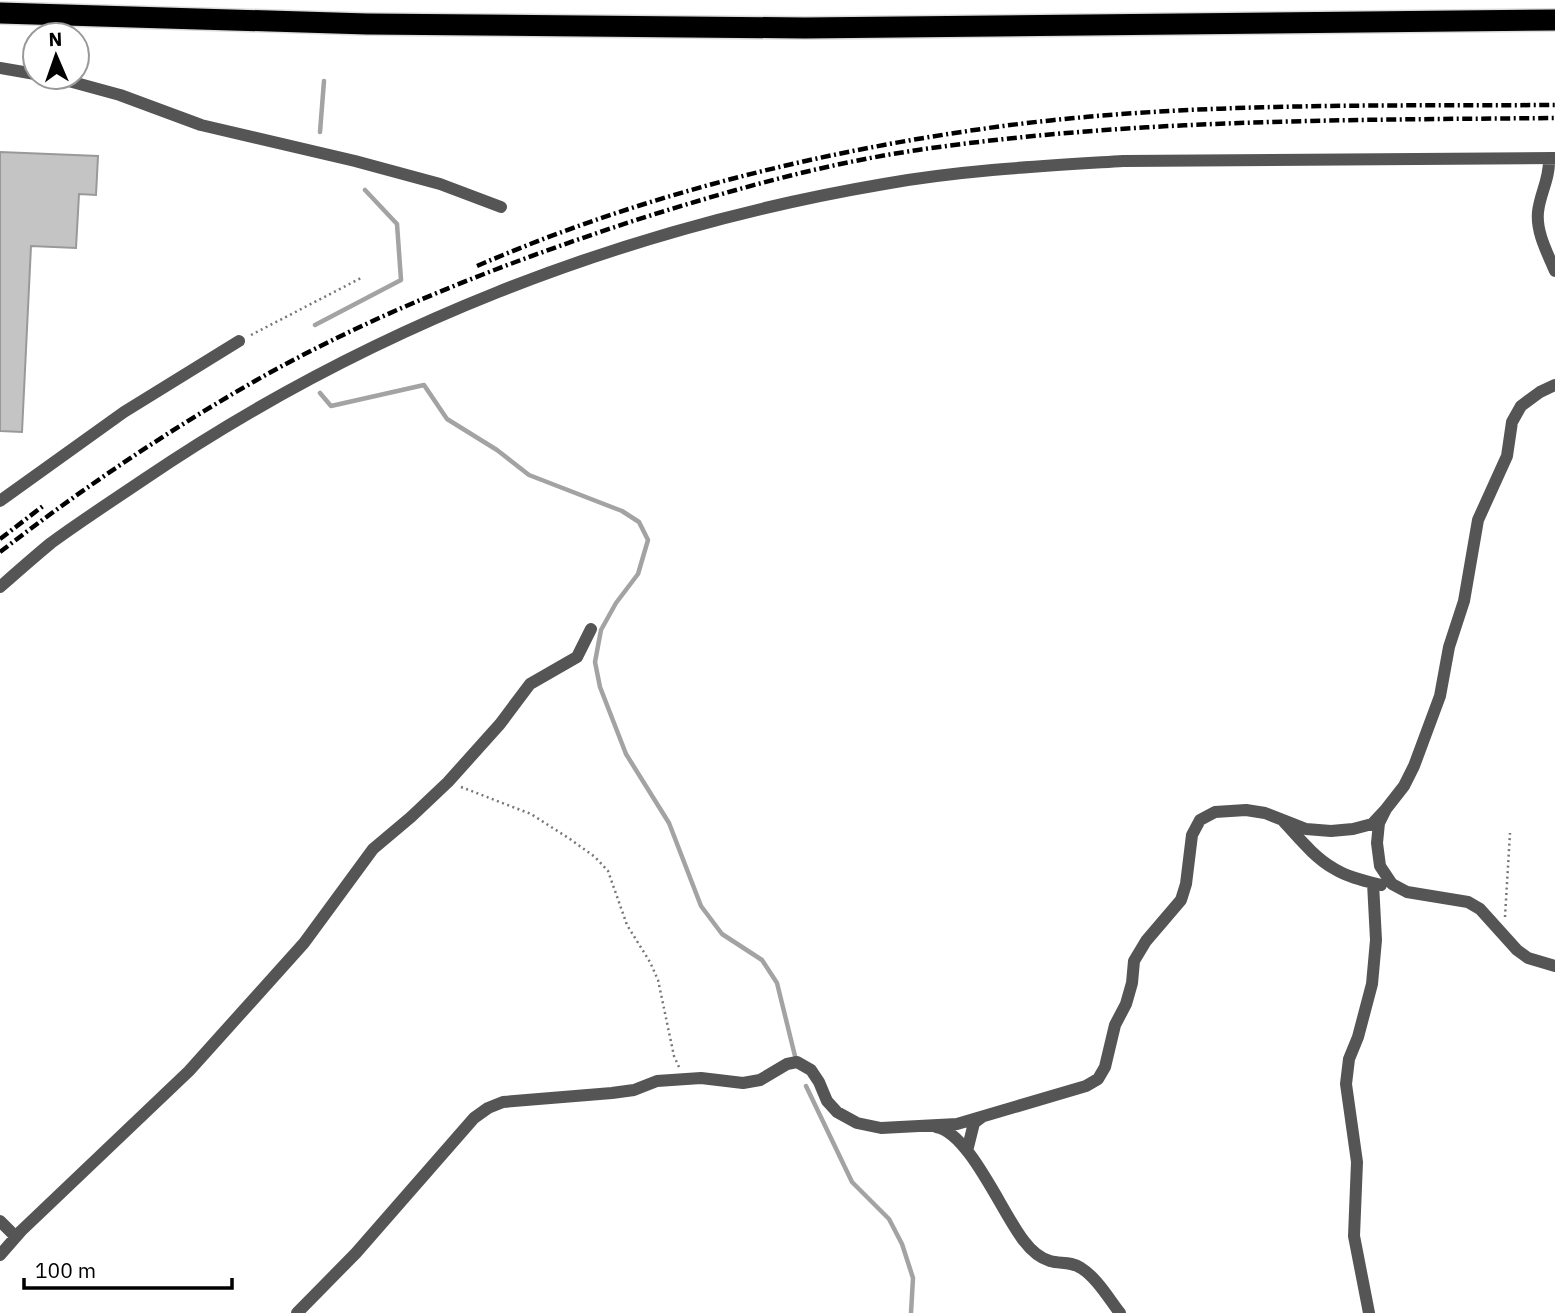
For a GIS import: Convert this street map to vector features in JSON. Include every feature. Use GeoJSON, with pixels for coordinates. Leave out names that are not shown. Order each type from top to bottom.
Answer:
{"type":"FeatureCollection","features":[{"type":"Feature","properties":{"kind":"highway"},"geometry":{"type":"LineString","coordinates":[[0,13],[367,24],[805,28],[1555,20]]}},
{"type":"Feature","properties":{"kind":"street"},"geometry":{"type":"LineString","coordinates":[[0,68],[21,72]]}},
{"type":"Feature","properties":{"kind":"street"},"geometry":{"type":"LineString","coordinates":[[91,87],[201,125],[440,184],[501,207]]}},
{"type":"Feature","properties":{"kind":"street"},"geometry":{"type":"LineString","coordinates":[[0,587],[51,543],[172,461],[257,408],[429,320],[522,282],[657,236],[719,218],[887,183],[1068,164],[1123,161],[1552,158],[1538,209],[1538,227],[1555,271]]}},
{"type":"Feature","properties":{"kind":"street"},"geometry":{"type":"LineString","coordinates":[[0,501],[124,412],[239,341]]}},
{"type":"Feature","properties":{"kind":"street"},"geometry":{"type":"LineString","coordinates":[[298,1313],[356,1253],[474,1118],[503,1102],[612,1093],[634,1090],[657,1082],[701,1078],[743,1083],[760,1080],[797,1062],[811,1070],[827,1101],[837,1112],[857,1123],[881,1128],[957,1124],[1073,1090],[1098,1079],[1105,1067],[1115,1025],[1126,1004],[1134,961],[1146,941],[1181,900],[1186,884],[1192,835],[1200,820],[1215,812],[1246,810],[1265,813],[1306,829],[1353,829],[1372,824],[1404,786],[1428,732],[1440,696],[1449,647],[1464,601],[1478,520],[1507,456],[1513,422],[1521,406],[1555,385]]}},
{"type":"Feature","properties":{"kind":"street"},"geometry":{"type":"LineString","coordinates":[[0,1255],[189,1071],[304,943],[373,849],[448,782],[500,724],[530,684],[577,657],[591,629]]}},
{"type":"Feature","properties":{"kind":"street"},"geometry":{"type":"LineString","coordinates":[[1386,808],[1379,823],[1377,843],[1380,866],[1392,884],[1408,892]]}},
{"type":"Feature","properties":{"kind":"street"},"geometry":{"type":"LineString","coordinates":[[1284,822],[1332,868],[1354,878],[1408,892],[1468,902],[1479,909],[1500,933],[1528,958],[1555,966]]}},
{"type":"Feature","properties":{"kind":"street"},"geometry":{"type":"LineString","coordinates":[[1369,1313],[1354,1236],[1357,1162],[1346,1084],[1349,1059],[1358,1037],[1372,984],[1376,940],[1373,883]]}},
{"type":"Feature","properties":{"kind":"street"},"geometry":{"type":"LineString","coordinates":[[967,1151],[974,1123],[984,1116]]}},
{"type":"Feature","properties":{"kind":"street"},"geometry":{"type":"LineString","coordinates":[[929,1125],[954,1135],[1024,1241],[1037,1254],[1050,1261],[1069,1263],[1082,1268],[1121,1313]]}},
{"type":"Feature","properties":{"kind":"street"},"geometry":{"type":"LineString","coordinates":[[0,1221],[16,1237]]}},
{"type":"Feature","properties":{"kind":"path"},"geometry":{"type":"LineString","coordinates":[[239,341],[363,277]]}},
{"type":"Feature","properties":{"kind":"path"},"geometry":{"type":"LineString","coordinates":[[448,782],[531,814],[595,857],[608,872],[627,925],[658,980],[677,1065],[690,1080]]}},
{"type":"Feature","properties":{"kind":"path"},"geometry":{"type":"LineString","coordinates":[[1500,933],[1507,898],[1510,834]]}},
{"type":"Feature","properties":{"kind":"building"},"geometry":{"type":"Polygon","coordinates":[[[0,152],[98,156],[96,195],[79,194],[76,248],[31,246],[22,432],[0,431],[0,152]]]}},
{"type":"Feature","properties":{"kind":"waterway"},"geometry":{"type":"LineString","coordinates":[[320,132],[324,81]]}},
{"type":"Feature","properties":{"kind":"waterway"},"geometry":{"type":"LineString","coordinates":[[315,325],[401,280],[397,224],[365,190]]}},
{"type":"Feature","properties":{"kind":"waterway"},"geometry":{"type":"LineString","coordinates":[[320,393],[331,406],[424,385],[447,419],[497,450],[529,475],[622,511],[639,522],[648,540],[638,574],[616,603],[601,630],[595,662],[600,687],[626,754],[669,823],[701,906],[722,934],[762,960],[777,983],[795,1056]]}},
{"type":"Feature","properties":{"kind":"waterway"},"geometry":{"type":"LineString","coordinates":[[806,1086],[852,1182],[889,1219],[902,1244],[913,1278],[911,1313]]}},
{"type":"Feature","properties":{"kind":"railway"},"geometry":{"type":"LineString","coordinates":[[477,266],[540,240],[669,196],[802,162],[936,136],[1072,118],[1210,109],[1555,105]]}},
{"type":"Feature","properties":{"kind":"railway"},"geometry":{"type":"LineString","coordinates":[[0,552],[95,482],[161,438],[307,353],[398,309],[540,253],[636,220],[740,189],[882,156],[1077,132],[1236,123],[1555,118]]}},
{"type":"Feature","properties":{"kind":"railway"},"geometry":{"type":"LineString","coordinates":[[0,539],[43,506]]}}]}
